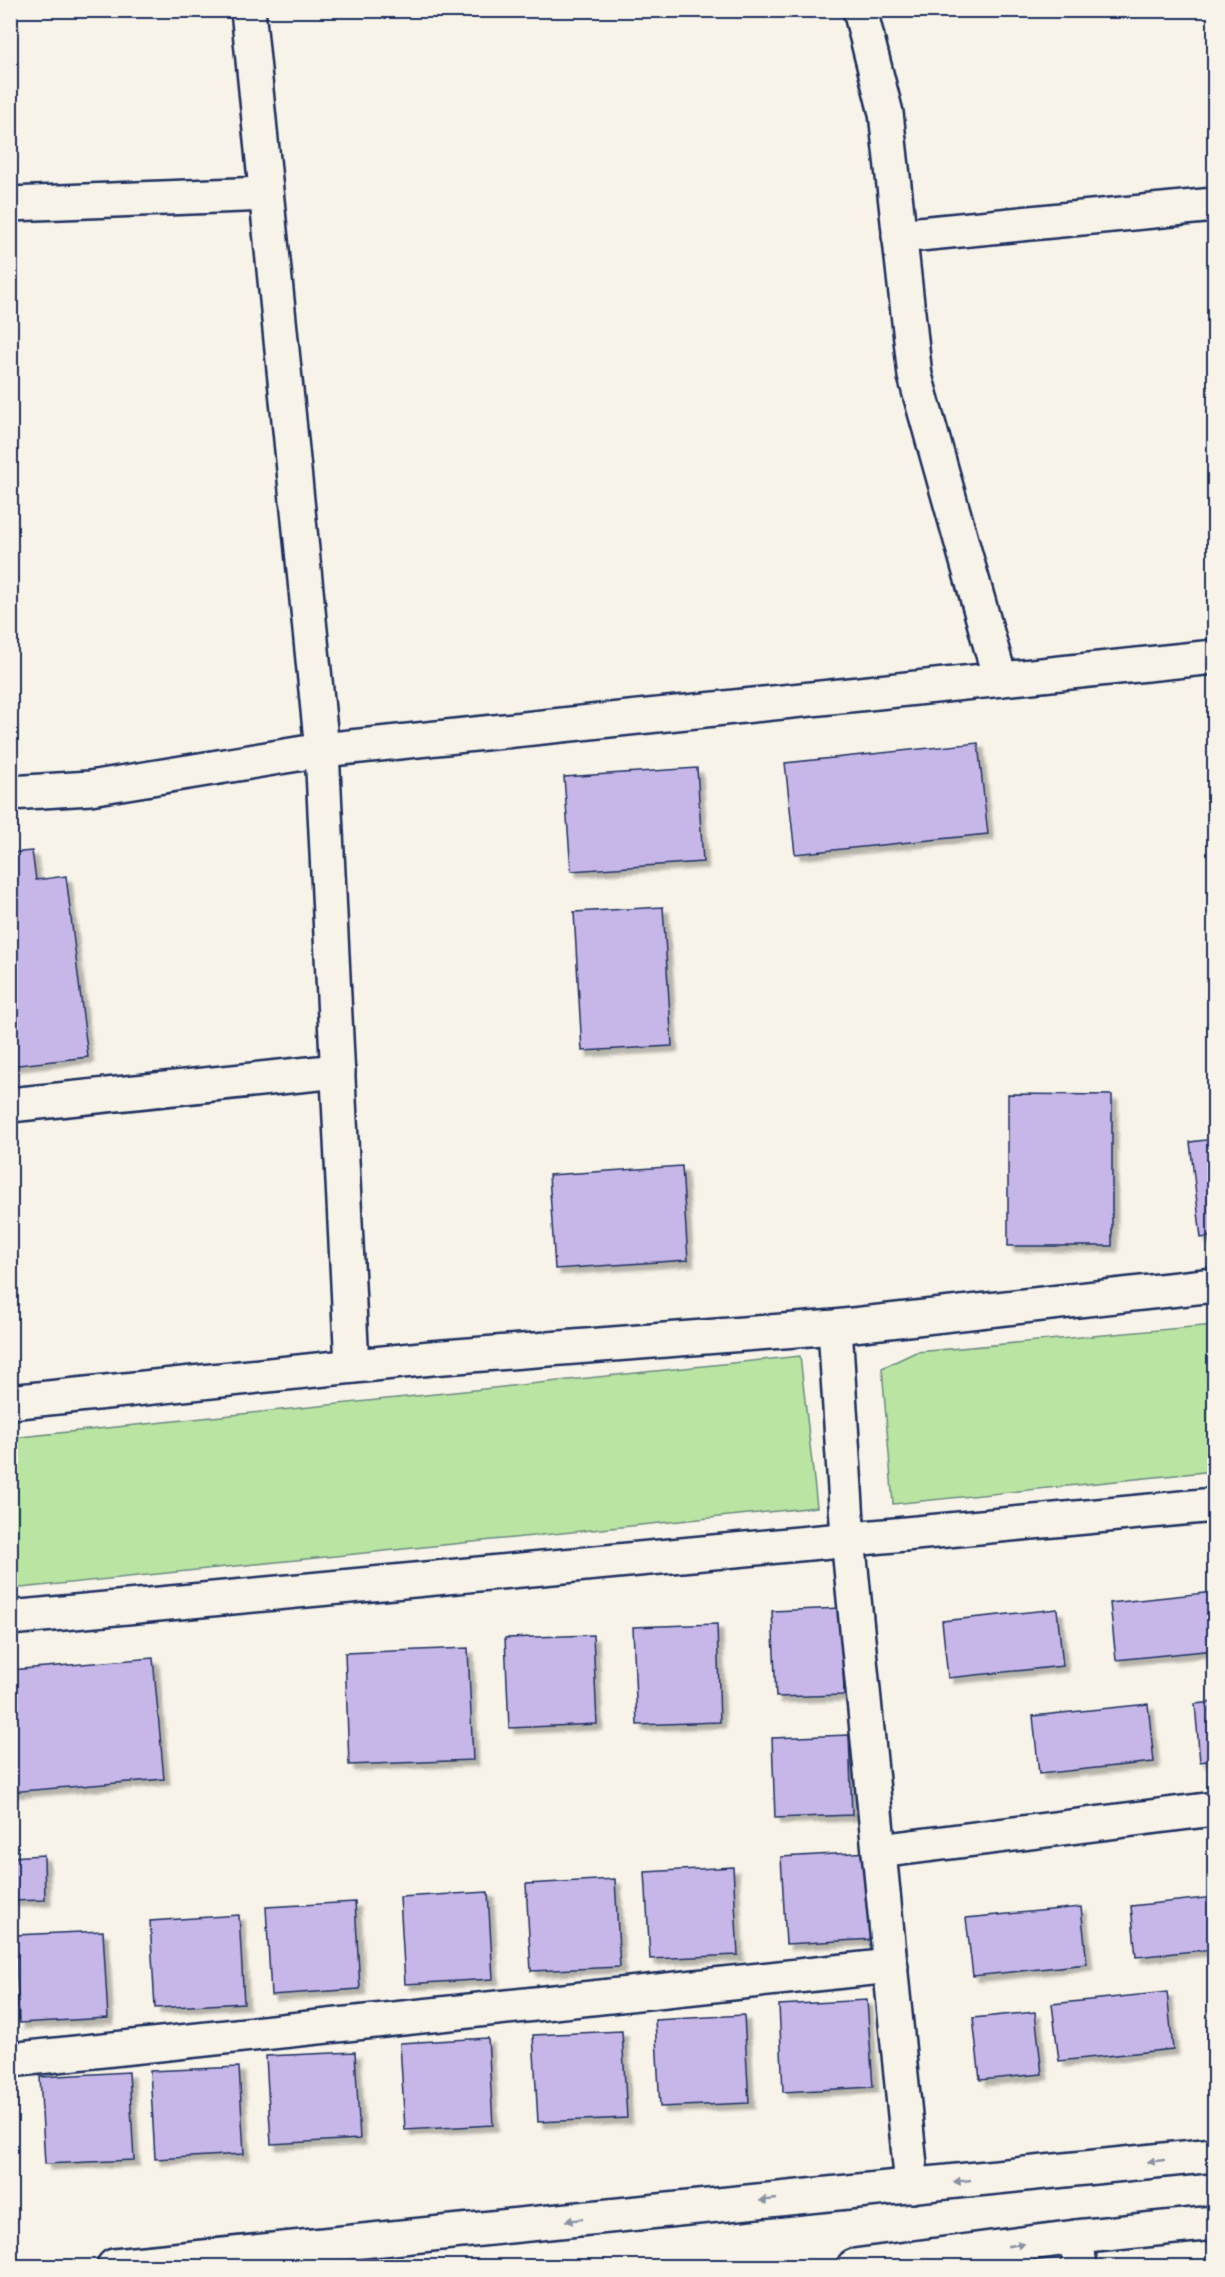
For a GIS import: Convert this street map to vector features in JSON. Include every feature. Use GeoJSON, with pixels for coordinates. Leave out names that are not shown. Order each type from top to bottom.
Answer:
{"type":"FeatureCollection","features":[{"type":"Feature","properties":{"kind":"street"},"geometry":{"type":"LineString","coordinates":[[248,10],[322,750],[352,1366]]}},
{"type":"Feature","properties":{"kind":"street"},"geometry":{"type":"LineString","coordinates":[[860,10],[885,113],[915,376],[1000,679]]}},
{"type":"Feature","properties":{"kind":"street"},"geometry":{"type":"LineString","coordinates":[[10,204],[266,194]]}},
{"type":"Feature","properties":{"kind":"street"},"geometry":{"type":"LineString","coordinates":[[899,236],[1215,205]]}},
{"type":"Feature","properties":{"kind":"street"},"geometry":{"type":"LineString","coordinates":[[10,793],[90,788],[322,750],[1215,657]]}},
{"type":"Feature","properties":{"kind":"street"},"geometry":{"type":"LineString","coordinates":[[10,1105],[338,1071]]}},
{"type":"Feature","properties":{"kind":"street"},"geometry":{"type":"LineString","coordinates":[[10,1402],[352,1366],[835,1327],[1215,1285]]}},
{"type":"Feature","properties":{"kind":"street"},"geometry":{"type":"LineString","coordinates":[[835,1327],[848,1538],[912,2186]]}},
{"type":"Feature","properties":{"kind":"street"},"geometry":{"type":"LineString","coordinates":[[10,1618],[1215,1504]]}},
{"type":"Feature","properties":{"kind":"street"},"geometry":{"type":"LineString","coordinates":[[879,1851],[1215,1809]]}},
{"type":"Feature","properties":{"kind":"street"},"geometry":{"type":"LineString","coordinates":[[10,2060],[891,1966]]}},
{"type":"Feature","properties":{"kind":"street"},"geometry":{"type":"LineString","coordinates":[[114,2266],[1215,2155]]}},
{"type":"Feature","properties":{"kind":"street"},"geometry":{"type":"LineString","coordinates":[[854,2266],[1078,2252],[1215,2223]]}},
{"type":"Feature","properties":{"kind":"green space"},"geometry":{"type":"Polygon","coordinates":[[[1214,1325],[1214,1471],[893,1504],[882,1368],[916,1352],[1214,1325]]]}},
{"type":"Feature","properties":{"kind":"green space"},"geometry":{"type":"Polygon","coordinates":[[[800,1356],[817,1507],[11,1589],[11,1438],[800,1356]]]}},
{"type":"Feature","properties":{"kind":"building"},"geometry":{"type":"Polygon","coordinates":[[[978,743],[988,834],[795,854],[785,763],[978,743]]]}},
{"type":"Feature","properties":{"kind":"building"},"geometry":{"type":"Polygon","coordinates":[[[697,768],[703,862],[571,871],[564,777],[697,768]]]}},
{"type":"Feature","properties":{"kind":"building"},"geometry":{"type":"Polygon","coordinates":[[[32,851],[36,880],[66,876],[88,1057],[10,1066],[10,853],[32,851]]]}},
{"type":"Feature","properties":{"kind":"building"},"geometry":{"type":"Polygon","coordinates":[[[663,907],[672,1046],[582,1051],[574,912],[663,907]]]}},
{"type":"Feature","properties":{"kind":"building"},"geometry":{"type":"Polygon","coordinates":[[[1008,1094],[1112,1095],[1112,1246],[1008,1246],[1008,1094]]]}},
{"type":"Feature","properties":{"kind":"building"},"geometry":{"type":"Polygon","coordinates":[[[1214,1139],[1214,1236],[1201,1238],[1190,1142],[1214,1139]]]}},
{"type":"Feature","properties":{"kind":"building"},"geometry":{"type":"Polygon","coordinates":[[[682,1166],[688,1260],[555,1269],[549,1175],[682,1166]]]}},
{"type":"Feature","properties":{"kind":"building"},"geometry":{"type":"Polygon","coordinates":[[[1214,1592],[1214,1650],[1116,1660],[1110,1603],[1214,1592]]]}},
{"type":"Feature","properties":{"kind":"building"},"geometry":{"type":"Polygon","coordinates":[[[841,1608],[844,1695],[776,1697],[772,1611],[841,1608]]]}},
{"type":"Feature","properties":{"kind":"building"},"geometry":{"type":"Polygon","coordinates":[[[1057,1609],[1063,1666],[948,1678],[942,1621],[1057,1609]]]}},
{"type":"Feature","properties":{"kind":"building"},"geometry":{"type":"Polygon","coordinates":[[[717,1624],[720,1722],[637,1725],[633,1627],[717,1624]]]}},
{"type":"Feature","properties":{"kind":"building"},"geometry":{"type":"Polygon","coordinates":[[[593,1635],[597,1724],[509,1728],[505,1638],[593,1635]]]}},
{"type":"Feature","properties":{"kind":"building"},"geometry":{"type":"Polygon","coordinates":[[[468,1648],[473,1760],[349,1765],[345,1653],[468,1648]]]}},
{"type":"Feature","properties":{"kind":"building"},"geometry":{"type":"Polygon","coordinates":[[[153,1658],[164,1779],[10,1792],[10,1670],[153,1658]]]}},
{"type":"Feature","properties":{"kind":"building"},"geometry":{"type":"Polygon","coordinates":[[[1214,1702],[1214,1760],[1200,1762],[1195,1704],[1214,1702]]]}},
{"type":"Feature","properties":{"kind":"building"},"geometry":{"type":"Polygon","coordinates":[[[1148,1704],[1154,1762],[1039,1774],[1033,1716],[1148,1704]]]}},
{"type":"Feature","properties":{"kind":"building"},"geometry":{"type":"Polygon","coordinates":[[[849,1735],[852,1815],[775,1818],[772,1738],[849,1735]]]}},
{"type":"Feature","properties":{"kind":"building"},"geometry":{"type":"Polygon","coordinates":[[[870,1852],[875,1939],[786,1944],[781,1857],[870,1852]]]}},
{"type":"Feature","properties":{"kind":"building"},"geometry":{"type":"Polygon","coordinates":[[[44,1855],[45,1900],[10,1901],[10,1857],[44,1855]]]}},
{"type":"Feature","properties":{"kind":"building"},"geometry":{"type":"Polygon","coordinates":[[[733,1867],[738,1955],[650,1959],[645,1872],[733,1867]]]}},
{"type":"Feature","properties":{"kind":"building"},"geometry":{"type":"Polygon","coordinates":[[[615,1879],[620,1967],[531,1971],[526,1884],[615,1879]]]}},
{"type":"Feature","properties":{"kind":"building"},"geometry":{"type":"Polygon","coordinates":[[[488,1892],[493,1979],[405,1984],[400,1897],[488,1892]]]}},
{"type":"Feature","properties":{"kind":"building"},"geometry":{"type":"Polygon","coordinates":[[[1214,1897],[1214,1949],[1136,1957],[1131,1906],[1214,1897]]]}},
{"type":"Feature","properties":{"kind":"building"},"geometry":{"type":"Polygon","coordinates":[[[355,1902],[360,1989],[271,1995],[266,1907],[355,1902]]]}},
{"type":"Feature","properties":{"kind":"building"},"geometry":{"type":"Polygon","coordinates":[[[1081,1907],[1087,1964],[973,1976],[966,1918],[1081,1907]]]}},
{"type":"Feature","properties":{"kind":"building"},"geometry":{"type":"Polygon","coordinates":[[[239,1915],[244,2003],[155,2008],[150,1921],[239,1915]]]}},
{"type":"Feature","properties":{"kind":"building"},"geometry":{"type":"Polygon","coordinates":[[[103,1931],[108,2018],[19,2023],[15,1935],[103,1931]]]}},
{"type":"Feature","properties":{"kind":"building"},"geometry":{"type":"Polygon","coordinates":[[[1167,1992],[1173,2049],[1059,2061],[1052,2004],[1167,1992]]]}},
{"type":"Feature","properties":{"kind":"building"},"geometry":{"type":"Polygon","coordinates":[[[867,2000],[873,2087],[783,2092],[779,2005],[867,2000]]]}},
{"type":"Feature","properties":{"kind":"building"},"geometry":{"type":"Polygon","coordinates":[[[1035,2012],[1042,2074],[980,2080],[973,2018],[1035,2012]]]}},
{"type":"Feature","properties":{"kind":"building"},"geometry":{"type":"Polygon","coordinates":[[[744,2015],[749,2103],[660,2107],[655,2020],[744,2015]]]}},
{"type":"Feature","properties":{"kind":"building"},"geometry":{"type":"Polygon","coordinates":[[[622,2031],[627,2118],[538,2122],[533,2035],[622,2031]]]}},
{"type":"Feature","properties":{"kind":"building"},"geometry":{"type":"Polygon","coordinates":[[[488,2038],[493,2125],[405,2130],[400,2043],[488,2038]]]}},
{"type":"Feature","properties":{"kind":"building"},"geometry":{"type":"Polygon","coordinates":[[[355,2052],[360,2139],[271,2144],[266,2056],[355,2052]]]}},
{"type":"Feature","properties":{"kind":"building"},"geometry":{"type":"Polygon","coordinates":[[[239,2067],[244,2154],[155,2159],[150,2071],[239,2067]]]}},
{"type":"Feature","properties":{"kind":"building"},"geometry":{"type":"Polygon","coordinates":[[[129,2072],[134,2160],[45,2164],[40,2077],[129,2072]]]}}]}
